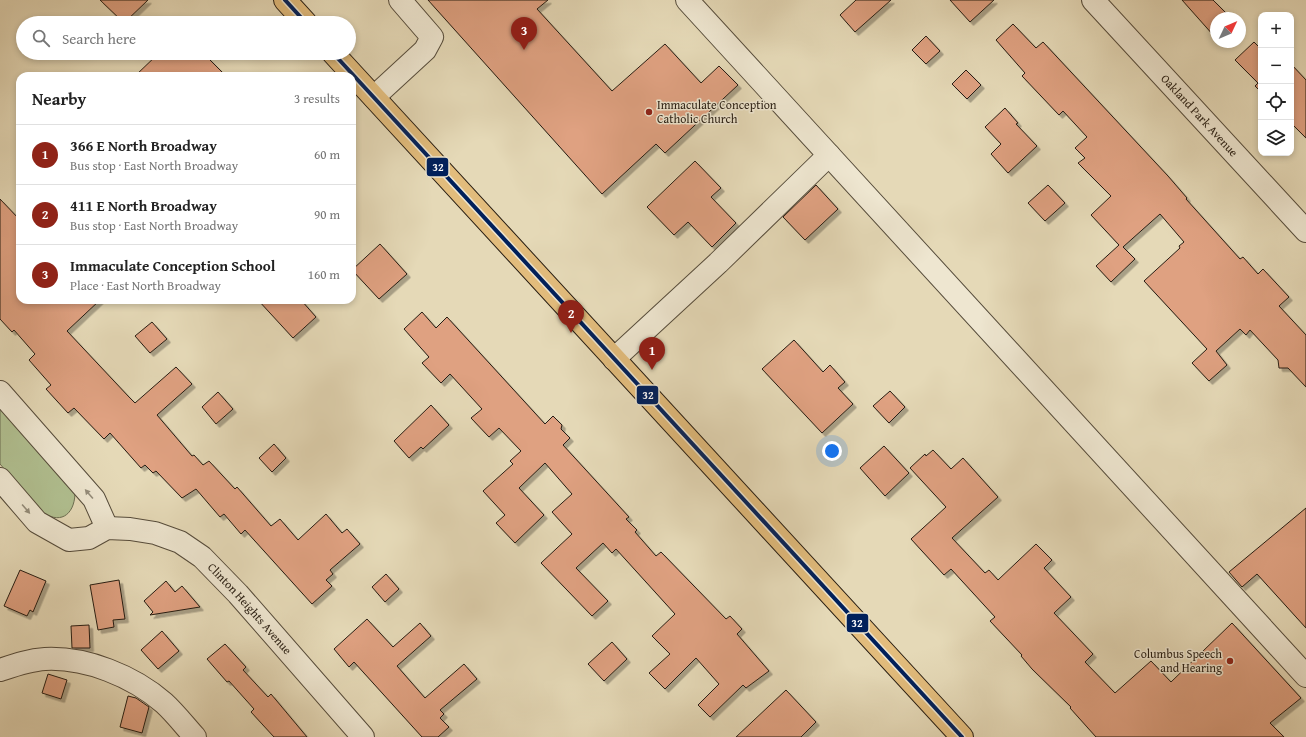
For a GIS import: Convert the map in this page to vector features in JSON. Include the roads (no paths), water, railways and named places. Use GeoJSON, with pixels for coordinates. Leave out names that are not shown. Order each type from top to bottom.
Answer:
{"type":"FeatureCollection","features":[{"type":"Feature","properties":{"kind":"main road"},"geometry":{"type":"LineString","coordinates":[[291,2],[301,16]]}},
{"type":"Feature","properties":{"kind":"main road"},"geometry":{"type":"LineString","coordinates":[[340,60],[351,72]]}},
{"type":"Feature","properties":{"kind":"main road"},"geometry":{"type":"LineString","coordinates":[[356,78],[962,737]]}},
{"type":"Feature","properties":{"kind":"street"},"geometry":{"type":"LineString","coordinates":[[374,97],[425,50],[432,37],[400,0]]}},
{"type":"Feature","properties":{"kind":"street"},"geometry":{"type":"LineString","coordinates":[[687,0],[1306,676]]}},
{"type":"Feature","properties":{"kind":"street","name":"Oakland Park Avenue"},"geometry":{"type":"LineString","coordinates":[[1092,0],[1306,231]]}},
{"type":"Feature","properties":{"kind":"street"},"geometry":{"type":"LineString","coordinates":[[614,359],[718,263],[829,155]]}},
{"type":"Feature","properties":{"kind":"street"},"geometry":{"type":"LineString","coordinates":[[0,392],[94,499],[107,528],[89,538],[69,540],[37,522],[0,479]]}},
{"type":"Feature","properties":{"kind":"street","name":"Clinton Heights Avenue"},"geometry":{"type":"LineString","coordinates":[[107,528],[130,529],[155,533],[180,542],[202,557],[238,594],[363,737]]}},
{"type":"Feature","properties":{"kind":"street"},"geometry":{"type":"LineString","coordinates":[[0,670],[31,661],[59,659],[103,669],[129,679],[149,691],[164,703],[195,737]]}},
{"type":"Feature","properties":{"kind":"place","name":"Immaculate Conception School"},"geometry":{"type":"Point","coordinates":[524,50]}},
{"type":"Feature","properties":{"kind":"place","name":"Immaculate Conception Catholic Church"},"geometry":{"type":"Point","coordinates":[649,112]}},
{"type":"Feature","properties":{"kind":"place","name":"411 E North Broadway"},"geometry":{"type":"Point","coordinates":[571,333]}},
{"type":"Feature","properties":{"kind":"place","name":"366 E North Broadway"},"geometry":{"type":"Point","coordinates":[652,370]}},
{"type":"Feature","properties":{"kind":"place","name":"Columbus Speech and Hearing"},"geometry":{"type":"Point","coordinates":[1230,661]}}]}
